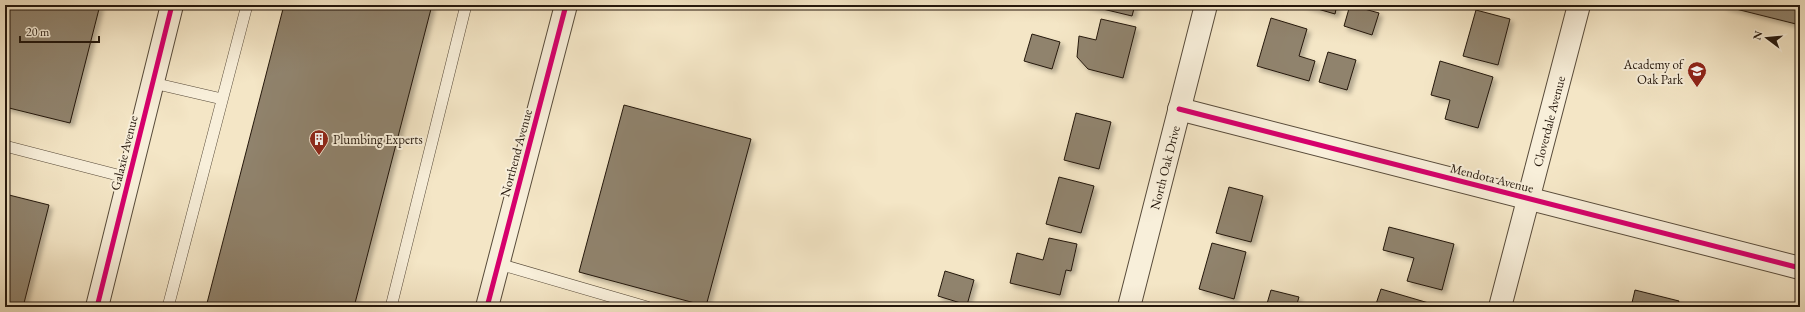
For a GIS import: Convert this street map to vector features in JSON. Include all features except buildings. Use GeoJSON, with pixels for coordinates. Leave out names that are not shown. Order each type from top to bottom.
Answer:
{"type":"FeatureCollection","features":[{"type":"Feature","properties":{"kind":"street","name":"Galaxie Avenue"},"geometry":{"type":"LineString","coordinates":[[97,307],[172,5]]}},
{"type":"Feature","properties":{"kind":"street","name":"Northend Avenue"},"geometry":{"type":"LineString","coordinates":[[487,307],[566,5]]}},
{"type":"Feature","properties":{"kind":"street","name":"North Oak Drive"},"geometry":{"type":"LineString","coordinates":[[1129,307],[1206,5]]}},
{"type":"Feature","properties":{"kind":"street","name":"Cloverdale Avenue"},"geometry":{"type":"LineString","coordinates":[[1500,307],[1579,5]]}},
{"type":"Feature","properties":{"kind":"street","name":"Mendota Avenue"},"geometry":{"type":"LineString","coordinates":[[1179,109],[1800,268]]}},
{"type":"Feature","properties":{"kind":"lane"},"geometry":{"type":"LineString","coordinates":[[168,307],[247,5]]}},
{"type":"Feature","properties":{"kind":"lane"},"geometry":{"type":"LineString","coordinates":[[391,307],[466,5]]}},
{"type":"Feature","properties":{"kind":"lane"},"geometry":{"type":"LineString","coordinates":[[153,83],[222,99]]}},
{"type":"Feature","properties":{"kind":"lane"},"geometry":{"type":"LineString","coordinates":[[5,146],[129,178]]}},
{"type":"Feature","properties":{"kind":"lane"},"geometry":{"type":"LineString","coordinates":[[498,264],[647,307]]}},
{"type":"Feature","properties":{"kind":"cycle path"},"geometry":{"type":"LineString","coordinates":[[97,307],[172,5]]}},
{"type":"Feature","properties":{"kind":"cycle path"},"geometry":{"type":"LineString","coordinates":[[487,307],[566,5]]}},
{"type":"Feature","properties":{"kind":"cycle path"},"geometry":{"type":"LineString","coordinates":[[1179,109],[1800,268]]}},
{"type":"Feature","properties":{"kind":"place","name":"Academy of Oak Park"},"geometry":{"type":"Point","coordinates":[1697,88]}},
{"type":"Feature","properties":{"kind":"place","name":"Plumbing Experts"},"geometry":{"type":"Point","coordinates":[319,156]}}]}
